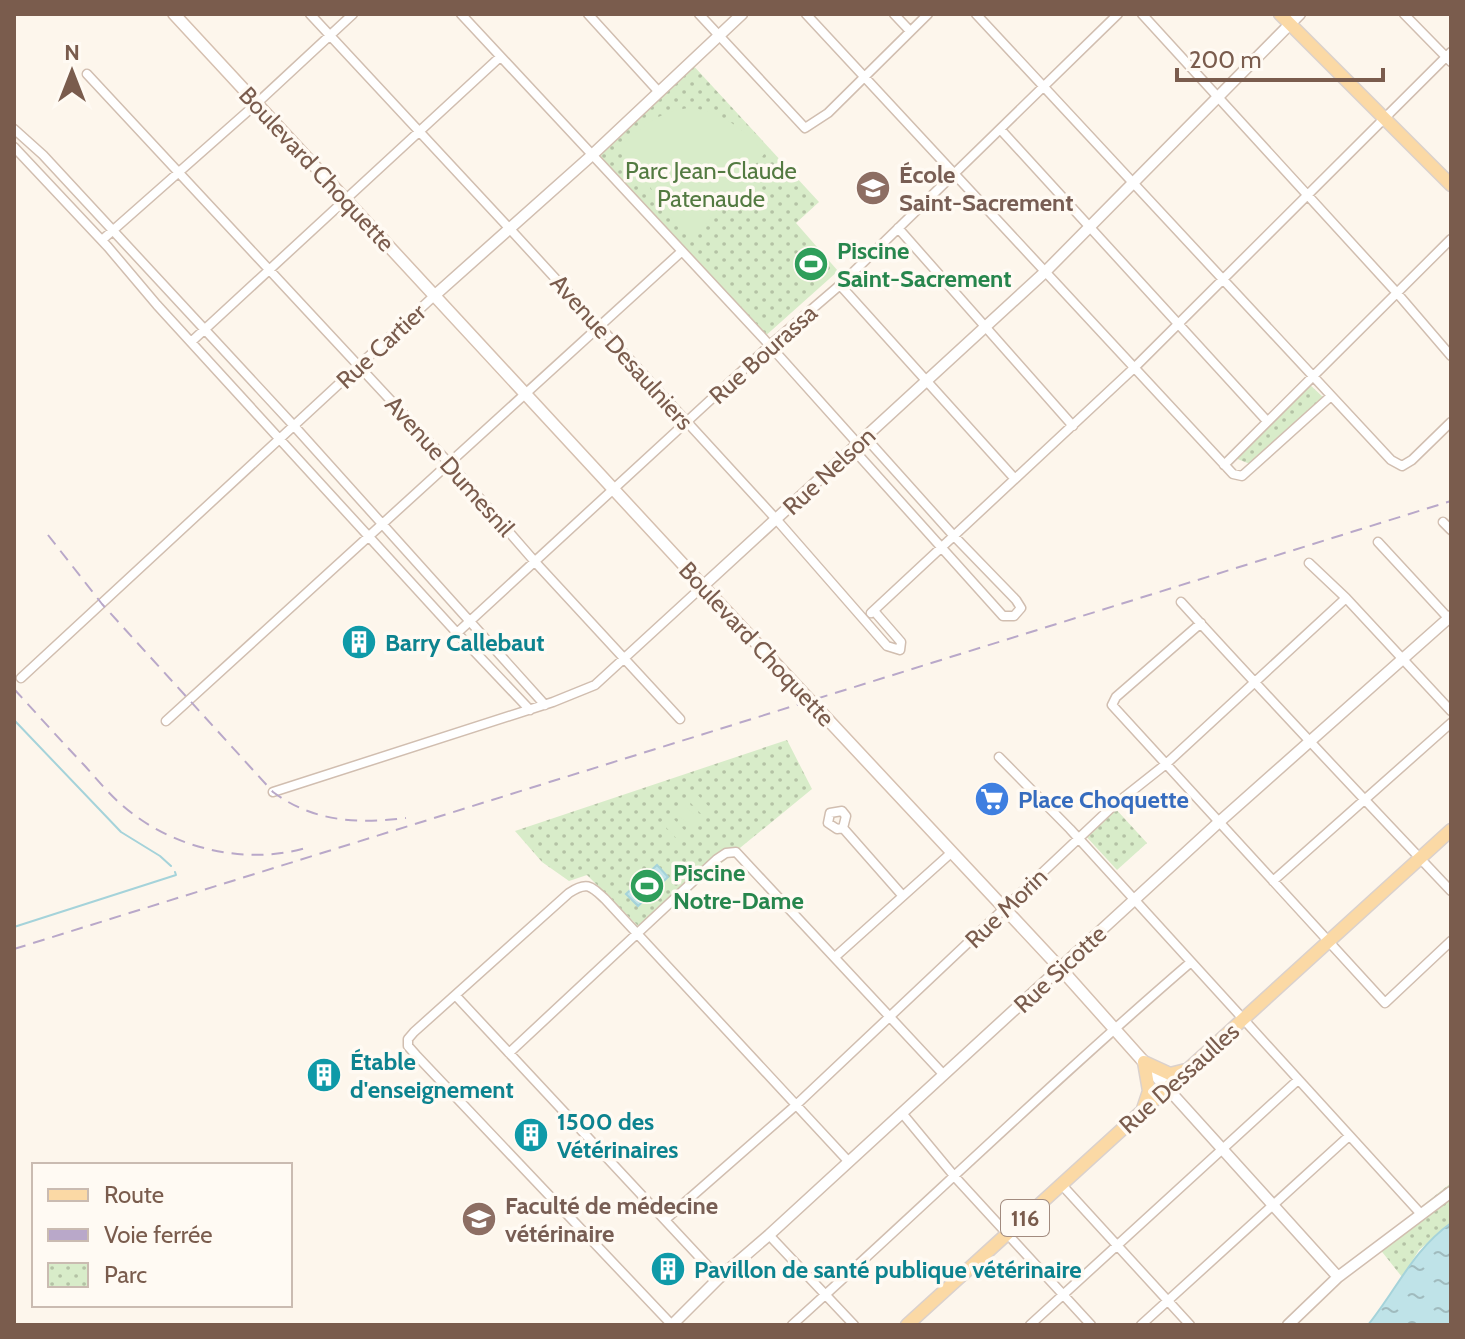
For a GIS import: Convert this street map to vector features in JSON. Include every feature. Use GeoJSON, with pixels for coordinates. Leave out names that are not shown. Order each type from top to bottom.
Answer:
{"type":"FeatureCollection","features":[{"type":"Feature","properties":{"kind":"main road","name":"Boulevard Choquette"},"geometry":{"type":"LineString","coordinates":[[174,14],[1061,969],[1168,1089]]}},
{"type":"Feature","properties":{"kind":"main road"},"geometry":{"type":"LineString","coordinates":[[1280,14],[1451,185]]}},
{"type":"Feature","properties":{"kind":"main road","name":"Rue Dessaulles"},"geometry":{"type":"LineString","coordinates":[[907,1325],[1451,830]]}},
{"type":"Feature","properties":{"kind":"main road"},"geometry":{"type":"LineString","coordinates":[[1144,1062],[1170,1074],[1192,1067]]}},
{"type":"Feature","properties":{"kind":"main road"},"geometry":{"type":"LineString","coordinates":[[1143,1111],[1149,1091],[1144,1062]]}},
{"type":"Feature","properties":{"kind":"street","name":"Avenue Desaulniers"},"geometry":{"type":"LineString","coordinates":[[310,14],[776,519],[887,646],[900,650],[901,642],[874,611]]}},
{"type":"Feature","properties":{"kind":"street"},"geometry":{"type":"LineString","coordinates":[[102,240],[353,14]]}},
{"type":"Feature","properties":{"kind":"street"},"geometry":{"type":"LineString","coordinates":[[461,14],[859,443],[1016,600],[1021,608],[1014,616],[1003,616],[941,548],[859,443]]}},
{"type":"Feature","properties":{"kind":"street"},"geometry":{"type":"LineString","coordinates":[[588,14],[659,92]]}},
{"type":"Feature","properties":{"kind":"street"},"geometry":{"type":"LineString","coordinates":[[699,14],[805,128],[828,113],[928,14]]}},
{"type":"Feature","properties":{"kind":"street","name":"Rue Cartier"},"geometry":{"type":"LineString","coordinates":[[21,678],[742,14]]}},
{"type":"Feature","properties":{"kind":"street"},"geometry":{"type":"LineString","coordinates":[[806,14],[1233,474],[1242,476],[1331,396]]}},
{"type":"Feature","properties":{"kind":"street"},"geometry":{"type":"LineString","coordinates":[[894,14],[910,31]]}},
{"type":"Feature","properties":{"kind":"street"},"geometry":{"type":"LineString","coordinates":[[976,14],[1391,460],[1402,466],[1412,460],[1451,422]]}},
{"type":"Feature","properties":{"kind":"street","name":"Rue Bourassa"},"geometry":{"type":"LineString","coordinates":[[457,633],[769,346],[840,285],[1118,14]]}},
{"type":"Feature","properties":{"kind":"street"},"geometry":{"type":"LineString","coordinates":[[1142,14],[1451,356]]}},
{"type":"Feature","properties":{"kind":"street","name":"Rue Nelson"},"geometry":{"type":"LineString","coordinates":[[273,792],[530,710],[595,685],[1045,272],[1300,14]]}},
{"type":"Feature","properties":{"kind":"street"},"geometry":{"type":"LineString","coordinates":[[865,619],[1134,368],[1449,57],[1404,14]]}},
{"type":"Feature","properties":{"kind":"street"},"geometry":{"type":"LineString","coordinates":[[191,342],[500,57]]}},
{"type":"Feature","properties":{"kind":"street","name":"Avenue Dumesnil"},"geometry":{"type":"LineString","coordinates":[[87,74],[449,463],[536,563],[680,719]]}},
{"type":"Feature","properties":{"kind":"street"},"geometry":{"type":"LineString","coordinates":[[14,129],[43,155],[295,427],[545,705]]}},
{"type":"Feature","properties":{"kind":"street"},"geometry":{"type":"LineString","coordinates":[[1001,130],[1267,421]]}},
{"type":"Feature","properties":{"kind":"street"},"geometry":{"type":"LineString","coordinates":[[14,147],[530,710]]}},
{"type":"Feature","properties":{"kind":"street"},"geometry":{"type":"LineString","coordinates":[[63,198],[74,190]]}},
{"type":"Feature","properties":{"kind":"street"},"geometry":{"type":"LineString","coordinates":[[898,228],[1073,426]]}},
{"type":"Feature","properties":{"kind":"street"},"geometry":{"type":"LineString","coordinates":[[1224,465],[1451,239]]}},
{"type":"Feature","properties":{"kind":"street"},"geometry":{"type":"LineString","coordinates":[[166,721],[681,252]]}},
{"type":"Feature","properties":{"kind":"street"},"geometry":{"type":"LineString","coordinates":[[840,285],[1015,479]]}},
{"type":"Feature","properties":{"kind":"street"},"geometry":{"type":"LineString","coordinates":[[157,305],[170,292]]}},
{"type":"Feature","properties":{"kind":"street"},"geometry":{"type":"LineString","coordinates":[[1443,522],[1451,530]]}},
{"type":"Feature","properties":{"kind":"street"},"geometry":{"type":"LineString","coordinates":[[1378,542],[1450,619]]}},
{"type":"Feature","properties":{"kind":"street"},"geometry":{"type":"LineString","coordinates":[[1309,563],[1346,598],[1451,711]]}},
{"type":"Feature","properties":{"kind":"street","name":"Rue Morin"},"geometry":{"type":"LineString","coordinates":[[666,1219],[795,1106],[1005,911],[1078,838],[1166,764],[1346,598]]}},
{"type":"Feature","properties":{"kind":"street"},"geometry":{"type":"LineString","coordinates":[[1181,602],[1310,739],[1363,801],[1451,891]]}},
{"type":"Feature","properties":{"kind":"street","name":"Rue Sicotte"},"geometry":{"type":"LineString","coordinates":[[672,1325],[719,1278],[1310,739],[1450,619]]}},
{"type":"Feature","properties":{"kind":"street"},"geometry":{"type":"LineString","coordinates":[[1201,623],[1116,697],[1112,705],[1385,1003],[1451,941]]}},
{"type":"Feature","properties":{"kind":"street"},"geometry":{"type":"LineString","coordinates":[[483,661],[496,650]]}},
{"type":"Feature","properties":{"kind":"street"},"geometry":{"type":"LineString","coordinates":[[1273,881],[1451,723]]}},
{"type":"Feature","properties":{"kind":"street"},"geometry":{"type":"LineString","coordinates":[[999,757],[1078,838],[1421,1214]]}},
{"type":"Feature","properties":{"kind":"street"},"geometry":{"type":"LineString","coordinates":[[843,828],[902,895]]}},
{"type":"Feature","properties":{"kind":"street"},"geometry":{"type":"LineString","coordinates":[[509,1053],[726,853],[739,854],[944,1075]]}},
{"type":"Feature","properties":{"kind":"street"},"geometry":{"type":"LineString","coordinates":[[835,957],[951,853]]}},
{"type":"Feature","properties":{"kind":"street"},"geometry":{"type":"LineString","coordinates":[[672,1325],[416,1055],[408,1046],[408,1039],[580,886],[590,886],[849,1162]]}},
{"type":"Feature","properties":{"kind":"street"},"geometry":{"type":"LineString","coordinates":[[792,1325],[1114,1028],[1191,962]]}},
{"type":"Feature","properties":{"kind":"street"},"geometry":{"type":"LineString","coordinates":[[456,996],[719,1278]]}},
{"type":"Feature","properties":{"kind":"street"},"geometry":{"type":"LineString","coordinates":[[1030,1325],[1298,1080]]}},
{"type":"Feature","properties":{"kind":"street","name":"Boulevard Choquette"},"geometry":{"type":"LineString","coordinates":[[1168,1089],[1338,1277]]}},
{"type":"Feature","properties":{"kind":"street"},"geometry":{"type":"LineString","coordinates":[[902,1113],[955,1177],[1091,1325]]}},
{"type":"Feature","properties":{"kind":"street"},"geometry":{"type":"LineString","coordinates":[[1141,1325],[1349,1136]]}},
{"type":"Feature","properties":{"kind":"street"},"geometry":{"type":"LineString","coordinates":[[1061,1184],[1190,1325]]}},
{"type":"Feature","properties":{"kind":"street"},"geometry":{"type":"LineString","coordinates":[[1288,1325],[1338,1277],[1451,1192]]}},
{"type":"Feature","properties":{"kind":"street"},"geometry":{"type":"LineString","coordinates":[[769,1235],[854,1325]]}},
{"type":"Feature","properties":{"kind":"green space","name":"Parc Jean-Claude Patenaude"},"geometry":{"type":"Polygon","coordinates":[[[690,62],[819,202],[796,223],[838,271],[763,338],[591,156],[690,62]]]}},
{"type":"Feature","properties":{"kind":"green space"},"geometry":{"type":"Polygon","coordinates":[[[691,108],[713,113],[732,123],[765,153],[699,232],[682,232],[621,146],[661,116],[691,108]]]}},
{"type":"Feature","properties":{"kind":"green space"},"geometry":{"type":"Polygon","coordinates":[[[1308,383],[1324,398],[1250,464],[1235,458],[1308,383]]]}},
{"type":"Feature","properties":{"kind":"green space"},"geometry":{"type":"Polygon","coordinates":[[[787,740],[812,789],[641,929],[587,875],[569,881],[542,862],[515,831],[787,740]]]}},
{"type":"Feature","properties":{"kind":"green space"},"geometry":{"type":"Polygon","coordinates":[[[694,791],[711,809],[703,816],[686,798],[694,791]]]}},
{"type":"Feature","properties":{"kind":"green space"},"geometry":{"type":"Polygon","coordinates":[[[682,802],[699,820],[691,828],[674,810],[682,802]]]}},
{"type":"Feature","properties":{"kind":"green space"},"geometry":{"type":"Polygon","coordinates":[[[1113,806],[1147,843],[1117,870],[1083,833],[1113,806]]]}},
{"type":"Feature","properties":{"kind":"green space"},"geometry":{"type":"Polygon","coordinates":[[[669,814],[686,832],[678,840],[661,822],[669,814]]]}},
{"type":"Feature","properties":{"kind":"green space"},"geometry":{"type":"Polygon","coordinates":[[[1451,1183],[1451,1223],[1419,1250],[1402,1277],[1375,1243],[1451,1183]]]}},
{"type":"Feature","properties":{"kind":"water","name":"Piscine Saint-Sacrement"},"geometry":{"type":"Polygon","coordinates":[[[807,249],[826,269],[815,279],[796,258],[807,249]]]}},
{"type":"Feature","properties":{"kind":"water","name":"Piscine Notre-Dame"},"geometry":{"type":"Polygon","coordinates":[[[657,865],[668,877],[638,906],[626,894],[657,865]]]}},
{"type":"Feature","properties":{"kind":"water"},"geometry":{"type":"Polygon","coordinates":[[[1451,1223],[1451,1325],[1368,1325],[1426,1245],[1451,1223]]]}},
{"type":"Feature","properties":{"kind":"waterway"},"geometry":{"type":"LineString","coordinates":[[15,721],[121,832],[171,866]]}},
{"type":"Feature","properties":{"kind":"waterway"},"geometry":{"type":"LineString","coordinates":[[14,927],[176,875],[175,872]]}},
{"type":"Feature","properties":{"kind":"railway"},"geometry":{"type":"LineString","coordinates":[[14,949],[1451,501]]}},
{"type":"Feature","properties":{"kind":"railway"},"geometry":{"type":"LineString","coordinates":[[48,535],[102,604],[273,792],[304,810],[320,815],[371,821],[406,818]]}},
{"type":"Feature","properties":{"kind":"railway"},"geometry":{"type":"LineString","coordinates":[[14,689],[114,798],[152,827],[195,845],[241,854],[264,855],[309,847]]}},
{"type":"Feature","properties":{"kind":"place","name":"École Saint-Sacrement"},"geometry":{"type":"Point","coordinates":[873,188]}},
{"type":"Feature","properties":{"kind":"place","name":"Piscine Saint-Sacrement"},"geometry":{"type":"Point","coordinates":[811,264]}},
{"type":"Feature","properties":{"kind":"place","name":"Barry Callebaut"},"geometry":{"type":"Point","coordinates":[359,642]}},
{"type":"Feature","properties":{"kind":"place","name":"Place Choquette"},"geometry":{"type":"Point","coordinates":[992,799]}},
{"type":"Feature","properties":{"kind":"place","name":"Piscine Notre-Dame"},"geometry":{"type":"Point","coordinates":[647,886]}},
{"type":"Feature","properties":{"kind":"place","name":"Étable d'enseignement"},"geometry":{"type":"Point","coordinates":[324,1075]}},
{"type":"Feature","properties":{"kind":"place","name":"1500 des Vétérinaires"},"geometry":{"type":"Point","coordinates":[531,1135]}},
{"type":"Feature","properties":{"kind":"place","name":"Faculté de médecine vétérinaire"},"geometry":{"type":"Point","coordinates":[479,1219]}},
{"type":"Feature","properties":{"kind":"place","name":"Pavillon de santé publique vétérinaire"},"geometry":{"type":"Point","coordinates":[668,1269]}}]}
